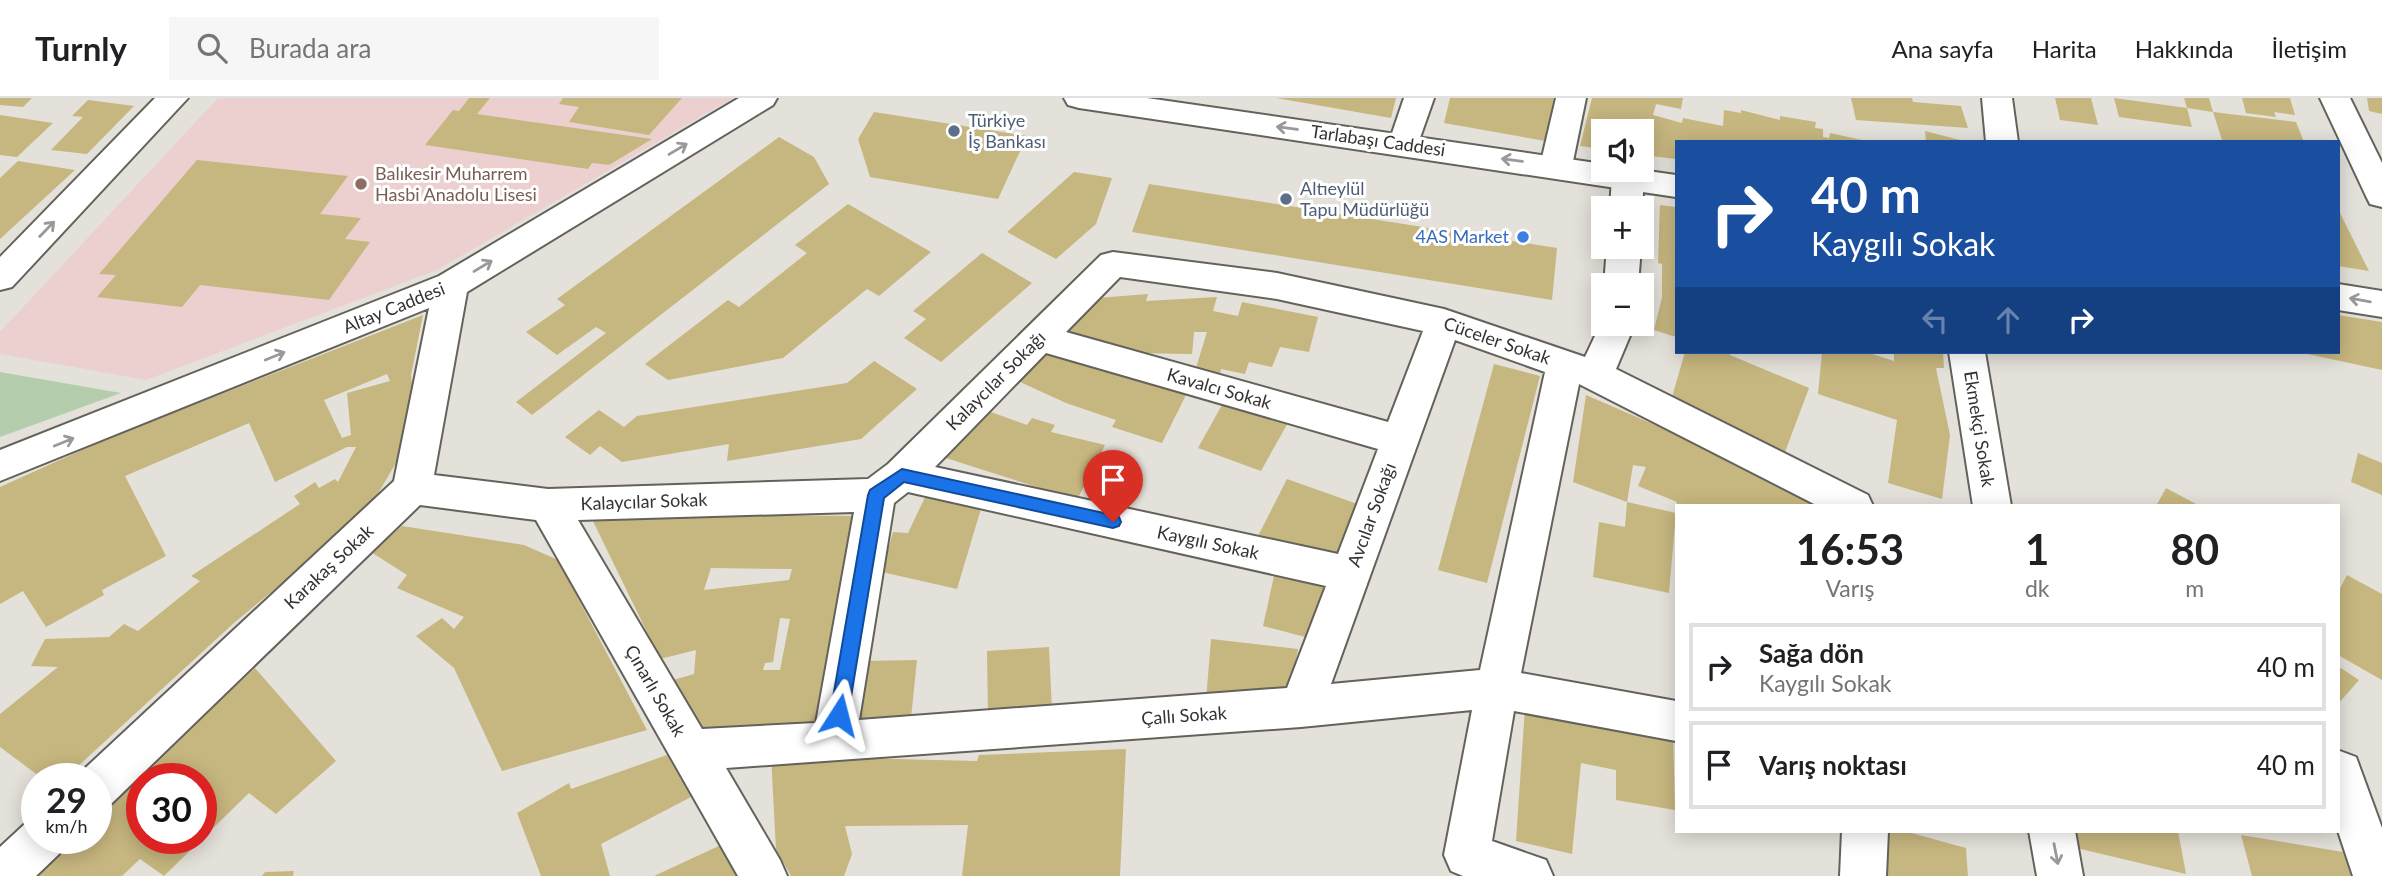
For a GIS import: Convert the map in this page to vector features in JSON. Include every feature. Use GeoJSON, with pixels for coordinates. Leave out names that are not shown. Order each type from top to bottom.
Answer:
{"type":"FeatureCollection","features":[{"type":"Feature","properties":{"kind":"street"},"geometry":{"type":"LineString","coordinates":[[0,278],[173,98]]}},
{"type":"Feature","properties":{"kind":"street","name":"Altay Caddesi"},"geometry":{"type":"LineString","coordinates":[[0,466],[451,285],[762,98]]}},
{"type":"Feature","properties":{"kind":"street","name":"Tarlabaşı Caddesi"},"geometry":{"type":"LineString","coordinates":[[1079,98],[1556,166],[1627,193],[1675,186]]}},
{"type":"Feature","properties":{"kind":"street"},"geometry":{"type":"LineString","coordinates":[[1405,145],[1419,98]]}},
{"type":"Feature","properties":{"kind":"street"},"geometry":{"type":"LineString","coordinates":[[1556,166],[1571,98]]}},
{"type":"Feature","properties":{"kind":"street"},"geometry":{"type":"LineString","coordinates":[[1997,98],[2002,140]]}},
{"type":"Feature","properties":{"kind":"street"},"geometry":{"type":"LineString","coordinates":[[2335,98],[2382,196]]}},
{"type":"Feature","properties":{"kind":"street","name":"Cüceler Sokak"},"geometry":{"type":"LineString","coordinates":[[1113,264],[1277,286],[1444,322],[1580,369],[1850,504]]}},
{"type":"Feature","properties":{"kind":"street","name":"Kalaycılar Sokağı"},"geometry":{"type":"LineString","coordinates":[[889,485],[1113,264]]}},
{"type":"Feature","properties":{"kind":"street"},"geometry":{"type":"LineString","coordinates":[[412,488],[451,285]]}},
{"type":"Feature","properties":{"kind":"street"},"geometry":{"type":"LineString","coordinates":[[2340,297],[2382,304]]}},
{"type":"Feature","properties":{"kind":"street","name":"Avcılar Sokağı"},"geometry":{"type":"LineString","coordinates":[[1301,707],[1444,322]]}},
{"type":"Feature","properties":{"kind":"street"},"geometry":{"type":"LineString","coordinates":[[1530,876],[1467,855],[1497,688],[1580,369],[1608,336]]}},
{"type":"Feature","properties":{"kind":"street","name":"Kavalcı Sokak"},"geometry":{"type":"LineString","coordinates":[[1039,338],[1400,439]]}},
{"type":"Feature","properties":{"kind":"street","name":"Ekmekçi Sokak"},"geometry":{"type":"LineString","coordinates":[[1967,354],[1992,504]]}},
{"type":"Feature","properties":{"kind":"street"},"geometry":{"type":"LineString","coordinates":[[834,742],[889,485]]}},
{"type":"Feature","properties":{"kind":"street","name":"Kalaycılar Sokak"},"geometry":{"type":"LineString","coordinates":[[412,488],[548,505],[889,485]]}},
{"type":"Feature","properties":{"kind":"street","name":"Kaygılı Sokak"},"geometry":{"type":"LineString","coordinates":[[889,485],[1350,574]]}},
{"type":"Feature","properties":{"kind":"street","name":"Karakaş Sokak"},"geometry":{"type":"LineString","coordinates":[[112,773],[412,488]]}},
{"type":"Feature","properties":{"kind":"street","name":"Çınarlı Sokak"},"geometry":{"type":"LineString","coordinates":[[548,505],[764,876]]}},
{"type":"Feature","properties":{"kind":"street","name":"Çallı Sokak"},"geometry":{"type":"LineString","coordinates":[[690,750],[834,742],[1301,707],[1497,688],[1675,722]]}},
{"type":"Feature","properties":{"kind":"street"},"geometry":{"type":"LineString","coordinates":[[2340,773],[2382,802]]}},
{"type":"Feature","properties":{"kind":"street"},"geometry":{"type":"LineString","coordinates":[[2340,775],[2376,876]]}},
{"type":"Feature","properties":{"kind":"street"},"geometry":{"type":"LineString","coordinates":[[1863,876],[1864,833]]}},
{"type":"Feature","properties":{"kind":"street"},"geometry":{"type":"LineString","coordinates":[[2052,833],[2060,876]]}},
{"type":"Feature","properties":{"kind":"street"},"geometry":{"type":"LineString","coordinates":[[3,876],[26,854]]}},
{"type":"Feature","properties":{"kind":"shaded area","name":"Balıkesir Muharrem Hasbi Anadolu Lisesi"},"geometry":{"type":"Polygon","coordinates":[[[218,98],[733,98],[437,270],[146,380],[0,354],[0,332],[218,98]]]}},
{"type":"Feature","properties":{"kind":"green space"},"geometry":{"type":"Polygon","coordinates":[[[0,372],[121,393],[0,437],[0,372]]]}},
{"type":"Feature","properties":{"kind":"building"},"geometry":{"type":"Polygon","coordinates":[[[0,98],[32,98],[23,107],[0,105],[0,98]]]}},
{"type":"Feature","properties":{"kind":"building"},"geometry":{"type":"Polygon","coordinates":[[[469,98],[490,98],[477,114],[652,139],[609,165],[592,163],[588,169],[425,145],[453,110],[459,111],[469,98]]]}},
{"type":"Feature","properties":{"kind":"building"},"geometry":{"type":"Polygon","coordinates":[[[563,98],[682,98],[649,135],[569,122],[579,107],[559,104],[563,98]]]}},
{"type":"Feature","properties":{"kind":"building"},"geometry":{"type":"Polygon","coordinates":[[[1276,98],[1396,98],[1391,118],[1276,98]]]}},
{"type":"Feature","properties":{"kind":"building"},"geometry":{"type":"Polygon","coordinates":[[[1450,98],[1554,98],[1545,141],[1444,123],[1450,98]]]}},
{"type":"Feature","properties":{"kind":"building"},"geometry":{"type":"Polygon","coordinates":[[[1592,98],[1683,98],[1681,109],[1656,104],[1653,115],[1682,123],[1683,118],[1723,126],[1724,110],[1741,113],[1741,110],[1780,120],[1780,116],[1816,122],[1815,128],[1823,129],[1823,137],[1829,138],[1830,133],[1862,140],[1675,140],[1675,159],[1654,156],[1654,119],[1591,119],[1591,147],[1580,146],[1592,98]]]}},
{"type":"Feature","properties":{"kind":"building"},"geometry":{"type":"Polygon","coordinates":[[[1851,98],[1912,98],[1913,102],[1961,106],[1968,128],[1856,120],[1851,98]]]}},
{"type":"Feature","properties":{"kind":"building"},"geometry":{"type":"Polygon","coordinates":[[[2055,98],[2091,98],[2098,125],[2060,120],[2055,98]]]}},
{"type":"Feature","properties":{"kind":"building"},"geometry":{"type":"Polygon","coordinates":[[[2114,98],[2187,108],[2192,127],[2119,117],[2114,98]]]}},
{"type":"Feature","properties":{"kind":"building"},"geometry":{"type":"Polygon","coordinates":[[[2184,98],[2209,98],[2213,112],[2187,108],[2184,98]]]}},
{"type":"Feature","properties":{"kind":"building"},"geometry":{"type":"Polygon","coordinates":[[[2242,98],[2290,98],[2295,115],[2274,112],[2276,117],[2246,113],[2242,98]]]}},
{"type":"Feature","properties":{"kind":"building"},"geometry":{"type":"Polygon","coordinates":[[[2367,98],[2382,98],[2382,114],[2369,111],[2367,98]]]}},
{"type":"Feature","properties":{"kind":"building"},"geometry":{"type":"Polygon","coordinates":[[[88,100],[134,106],[87,154],[51,150],[83,117],[72,116],[88,100]]]}},
{"type":"Feature","properties":{"kind":"building"},"geometry":{"type":"Polygon","coordinates":[[[874,112],[1027,136],[998,199],[870,177],[858,139],[874,112]]]}},
{"type":"Feature","properties":{"kind":"building"},"geometry":{"type":"Polygon","coordinates":[[[2213,112],[2296,122],[2303,140],[2222,140],[2213,112]]]}},
{"type":"Feature","properties":{"kind":"building"},"geometry":{"type":"Polygon","coordinates":[[[0,115],[53,123],[17,157],[0,155],[0,115]]]}},
{"type":"Feature","properties":{"kind":"building"},"geometry":{"type":"Polygon","coordinates":[[[1925,131],[1960,140],[1926,140],[1925,131]]]}},
{"type":"Feature","properties":{"kind":"building"},"geometry":{"type":"Polygon","coordinates":[[[779,137],[814,157],[829,184],[532,415],[516,402],[606,333],[596,327],[557,355],[526,332],[565,305],[557,299],[779,137]]]}},
{"type":"Feature","properties":{"kind":"building"},"geometry":{"type":"Polygon","coordinates":[[[197,160],[348,176],[320,214],[361,218],[345,239],[370,242],[329,300],[200,285],[182,307],[97,297],[116,275],[99,274],[197,160]]]}},
{"type":"Feature","properties":{"kind":"building"},"geometry":{"type":"Polygon","coordinates":[[[18,161],[75,170],[0,239],[0,178],[18,161]]]}},
{"type":"Feature","properties":{"kind":"building"},"geometry":{"type":"Polygon","coordinates":[[[1074,172],[1112,178],[1096,224],[1056,259],[1007,232],[1074,172]]]}},
{"type":"Feature","properties":{"kind":"building"},"geometry":{"type":"Polygon","coordinates":[[[1149,184],[1557,248],[1552,300],[1132,232],[1149,184]]]}},
{"type":"Feature","properties":{"kind":"building"},"geometry":{"type":"Polygon","coordinates":[[[848,204],[931,252],[879,296],[867,289],[783,358],[668,380],[645,364],[728,300],[739,307],[807,253],[795,245],[848,204]]]}},
{"type":"Feature","properties":{"kind":"building"},"geometry":{"type":"Polygon","coordinates":[[[1660,205],[1675,207],[1675,337],[1654,330],[1662,297],[1662,264],[1658,263],[1660,205]]]}},
{"type":"Feature","properties":{"kind":"building"},"geometry":{"type":"Polygon","coordinates":[[[2340,212],[2343,219],[2369,271],[2340,266],[2340,212]]]}},
{"type":"Feature","properties":{"kind":"building"},"geometry":{"type":"Polygon","coordinates":[[[982,253],[1032,283],[941,362],[904,338],[926,319],[913,311],[982,253]]]}},
{"type":"Feature","properties":{"kind":"building"},"geometry":{"type":"Polygon","coordinates":[[[1148,294],[1146,301],[1217,297],[1213,311],[1238,316],[1242,302],[1318,317],[1309,352],[1280,347],[1272,367],[1249,362],[1245,374],[1221,369],[1220,375],[1195,371],[1207,332],[1194,332],[1192,354],[1131,353],[1059,336],[1085,299],[1148,294]]]}},
{"type":"Feature","properties":{"kind":"building"},"geometry":{"type":"Polygon","coordinates":[[[423,315],[411,375],[414,406],[410,439],[366,514],[235,622],[81,763],[22,763],[0,747],[0,714],[58,667],[31,666],[45,639],[109,637],[124,624],[138,631],[200,581],[191,576],[300,504],[294,496],[315,482],[319,488],[335,479],[338,482],[356,447],[347,447],[275,482],[249,423],[125,476],[166,556],[102,590],[104,595],[46,627],[23,591],[0,604],[0,487],[104,440],[423,315]],[[387,374],[324,400],[342,438],[351,435],[347,393],[390,381],[387,374]]]}},
{"type":"Feature","properties":{"kind":"building"},"geometry":{"type":"Polygon","coordinates":[[[2340,315],[2382,322],[2382,370],[2308,354],[2340,354],[2340,315]]]}},
{"type":"Feature","properties":{"kind":"building"},"geometry":{"type":"Polygon","coordinates":[[[1047,351],[1189,389],[1162,443],[1112,427],[1116,420],[1066,403],[1018,381],[1047,351]]]}},
{"type":"Feature","properties":{"kind":"building"},"geometry":{"type":"Polygon","coordinates":[[[1684,354],[1730,354],[1809,388],[1785,452],[1672,397],[1684,354]]]}},
{"type":"Feature","properties":{"kind":"building"},"geometry":{"type":"Polygon","coordinates":[[[1822,354],[1872,354],[1894,361],[1894,354],[1943,354],[1944,368],[1936,368],[1950,435],[1942,499],[1888,483],[1897,420],[1818,394],[1822,354]]]}},
{"type":"Feature","properties":{"kind":"building"},"geometry":{"type":"Polygon","coordinates":[[[874,361],[917,389],[861,439],[727,461],[729,444],[622,462],[600,446],[590,455],[565,437],[599,410],[624,427],[637,416],[847,383],[874,361]]]}},
{"type":"Feature","properties":{"kind":"building"},"geometry":{"type":"Polygon","coordinates":[[[1494,364],[1540,376],[1487,583],[1438,570],[1494,364]]]}},
{"type":"Feature","properties":{"kind":"building"},"geometry":{"type":"Polygon","coordinates":[[[1586,395],[1828,504],[1676,504],[1638,486],[1646,467],[1633,465],[1627,502],[1573,482],[1586,395]]]}},
{"type":"Feature","properties":{"kind":"building"},"geometry":{"type":"Polygon","coordinates":[[[1227,396],[1290,419],[1261,471],[1198,448],[1227,396]]]}},
{"type":"Feature","properties":{"kind":"building"},"geometry":{"type":"Polygon","coordinates":[[[988,411],[1027,425],[1032,418],[1055,425],[1051,432],[1105,445],[1077,500],[946,458],[988,411]]]}},
{"type":"Feature","properties":{"kind":"building"},"geometry":{"type":"Polygon","coordinates":[[[2358,453],[2382,463],[2382,495],[2351,482],[2358,453]]]}},
{"type":"Feature","properties":{"kind":"building"},"geometry":{"type":"Polygon","coordinates":[[[1287,479],[1363,506],[1337,564],[1254,544],[1287,479]]]}},
{"type":"Feature","properties":{"kind":"building"},"geometry":{"type":"Polygon","coordinates":[[[2166,488],[2196,504],[2157,504],[2166,488]]]}},
{"type":"Feature","properties":{"kind":"building"},"geometry":{"type":"Polygon","coordinates":[[[927,493],[983,502],[957,589],[882,572],[893,532],[908,533],[927,493]]]}},
{"type":"Feature","properties":{"kind":"building"},"geometry":{"type":"Polygon","coordinates":[[[1627,502],[1675,513],[1669,593],[1593,577],[1599,522],[1625,527],[1627,502]]]}},
{"type":"Feature","properties":{"kind":"building"},"geometry":{"type":"Polygon","coordinates":[[[726,515],[861,516],[823,726],[697,734],[673,680],[694,674],[696,650],[660,659],[592,519],[726,515]],[[711,568],[704,590],[789,580],[792,569],[711,568]],[[780,618],[773,662],[765,663],[763,670],[780,670],[790,619],[780,618]]]}},
{"type":"Feature","properties":{"kind":"building"},"geometry":{"type":"Polygon","coordinates":[[[402,526],[524,545],[558,560],[647,730],[502,771],[454,668],[416,636],[442,618],[454,629],[464,617],[397,588],[407,575],[371,552],[402,526]]]}},
{"type":"Feature","properties":{"kind":"building"},"geometry":{"type":"Polygon","coordinates":[[[2347,575],[2382,594],[2382,680],[2340,656],[2340,588],[2347,575]]]}},
{"type":"Feature","properties":{"kind":"building"},"geometry":{"type":"Polygon","coordinates":[[[1274,576],[1329,588],[1309,638],[1263,626],[1274,576]]]}},
{"type":"Feature","properties":{"kind":"building"},"geometry":{"type":"Polygon","coordinates":[[[1211,639],[1298,649],[1290,695],[1206,700],[1211,639]]]}},
{"type":"Feature","properties":{"kind":"building"},"geometry":{"type":"Polygon","coordinates":[[[1049,647],[1052,711],[988,717],[987,651],[1049,647]]]}},
{"type":"Feature","properties":{"kind":"building"},"geometry":{"type":"Polygon","coordinates":[[[917,660],[911,718],[852,719],[860,661],[917,660]]]}},
{"type":"Feature","properties":{"kind":"building"},"geometry":{"type":"Polygon","coordinates":[[[2340,667],[2359,680],[2340,702],[2340,667]]]}},
{"type":"Feature","properties":{"kind":"building"},"geometry":{"type":"Polygon","coordinates":[[[255,668],[336,761],[276,814],[249,793],[217,824],[217,763],[151,763],[255,668]]]}},
{"type":"Feature","properties":{"kind":"building"},"geometry":{"type":"Polygon","coordinates":[[[1525,707],[1673,731],[1675,810],[1616,800],[1616,770],[1581,763],[1572,854],[1516,841],[1525,707]]]}},
{"type":"Feature","properties":{"kind":"building"},"geometry":{"type":"Polygon","coordinates":[[[1126,749],[1120,876],[962,876],[968,825],[845,826],[852,854],[844,876],[791,876],[776,849],[771,756],[977,761],[979,755],[1126,749]]]}},
{"type":"Feature","properties":{"kind":"building"},"geometry":{"type":"Polygon","coordinates":[[[667,755],[691,797],[601,844],[610,876],[541,876],[517,813],[569,783],[571,789],[667,755]]]}},
{"type":"Feature","properties":{"kind":"building"},"geometry":{"type":"Polygon","coordinates":[[[126,786],[126,854],[187,854],[164,876],[140,859],[122,876],[27,876],[51,854],[112,854],[112,798],[126,786]]]}},
{"type":"Feature","properties":{"kind":"building"},"geometry":{"type":"Polygon","coordinates":[[[1883,833],[1911,833],[1966,848],[1968,876],[1884,876],[1883,833]]]}},
{"type":"Feature","properties":{"kind":"building"},"geometry":{"type":"Polygon","coordinates":[[[2070,833],[2178,833],[2186,874],[2072,847],[2070,833]]]}},
{"type":"Feature","properties":{"kind":"building"},"geometry":{"type":"Polygon","coordinates":[[[2241,835],[2343,852],[2351,876],[2252,876],[2241,835]]]}},
{"type":"Feature","properties":{"kind":"building"},"geometry":{"type":"Polygon","coordinates":[[[723,844],[740,876],[654,876],[723,844]]]}},
{"type":"Feature","properties":{"kind":"building"},"geometry":{"type":"Polygon","coordinates":[[[294,871],[293,876],[262,876],[265,872],[294,871]]]}},
{"type":"Feature","properties":{"kind":"place","name":"Türkiye İş Bankası"},"geometry":{"type":"Point","coordinates":[954,131]}},
{"type":"Feature","properties":{"kind":"place","name":"Balıkesir Muharrem Hasbi Anadolu Lisesi"},"geometry":{"type":"Point","coordinates":[361,184]}},
{"type":"Feature","properties":{"kind":"place","name":"Altıeylül Tapu Müdürlüğü"},"geometry":{"type":"Point","coordinates":[1286,199]}},
{"type":"Feature","properties":{"kind":"place","name":"4AS Market"},"geometry":{"type":"Point","coordinates":[1523,237]}},
{"type":"Feature","properties":{"kind":"route"},"geometry":{"type":"LineString","coordinates":[[839,715],[876,495],[902,475],[1113,522]]}}]}
